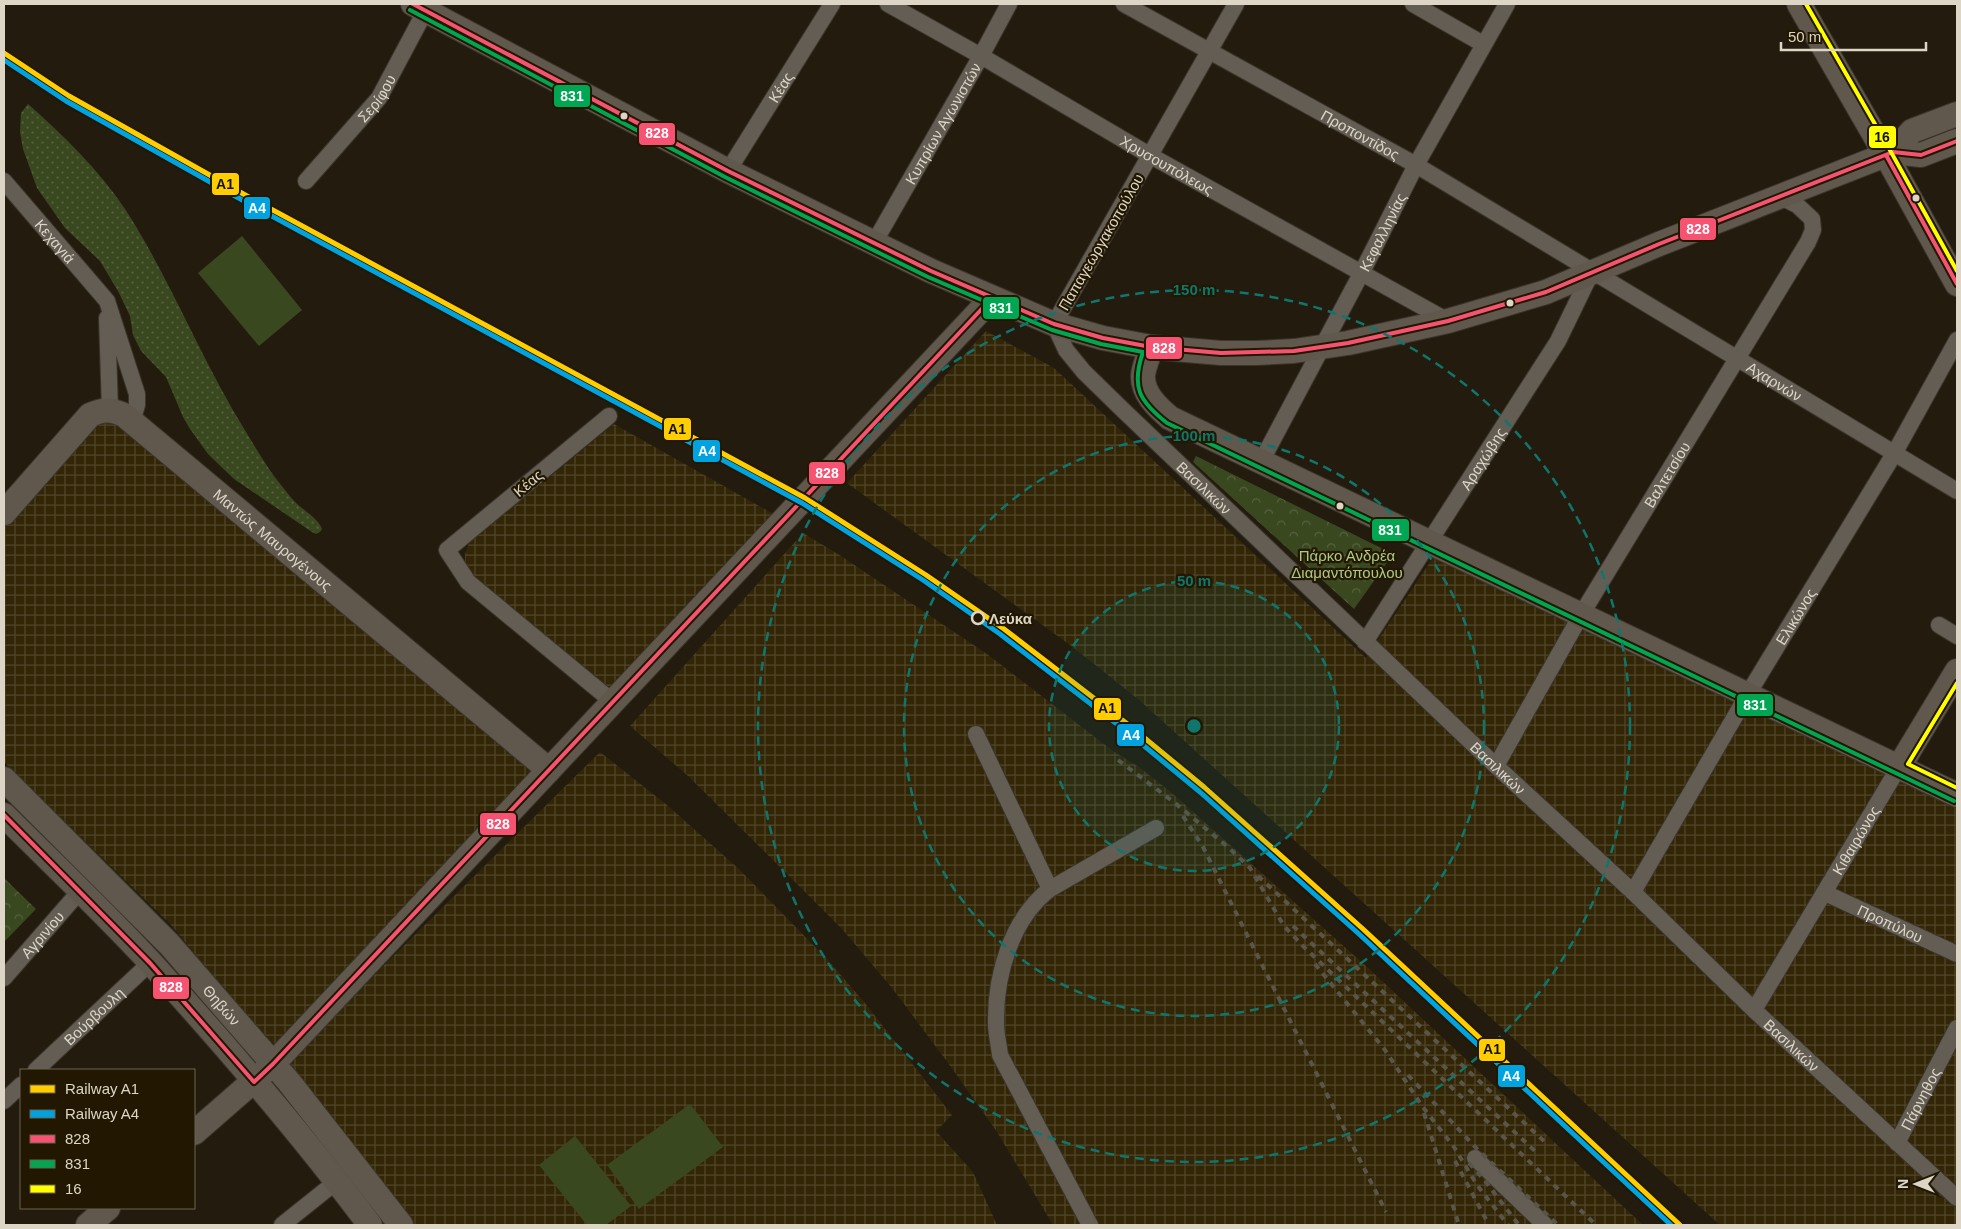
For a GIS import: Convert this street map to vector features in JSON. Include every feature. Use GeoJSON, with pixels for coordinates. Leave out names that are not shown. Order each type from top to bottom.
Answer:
{"type":"FeatureCollection","features":[{"type":"Feature","properties":{"kind":"street","name":"Κέας"},"geometry":{"type":"LineString","coordinates":[[728,171],[832,4]]}},
{"type":"Feature","properties":{"kind":"street","name":"Χρυσουπόλεως"},"geometry":{"type":"LineString","coordinates":[[888,4],[981,56],[1151,156],[1448,321]]}},
{"type":"Feature","properties":{"kind":"street","name":"Κυπρίων Αγωνιστών"},"geometry":{"type":"LineString","coordinates":[[874,243],[1009,4]]}},
{"type":"Feature","properties":{"kind":"street","name":"Προποντίδος"},"geometry":{"type":"LineString","coordinates":[[1124,4],[1416,165],[1592,271]]}},
{"type":"Feature","properties":{"kind":"street","name":"Παπαγεωργακοπούλου"},"geometry":{"type":"LineString","coordinates":[[1054,324],[1236,4]]}},
{"type":"Feature","properties":{"kind":"street"},"geometry":{"type":"LineString","coordinates":[[1413,4],[1483,44]]}},
{"type":"Feature","properties":{"kind":"street","name":"Κεφαλληνίας"},"geometry":{"type":"LineString","coordinates":[[1261,462],[1362,272],[1416,165],[1507,4]]}},
{"type":"Feature","properties":{"kind":"street"},"geometry":{"type":"LineString","coordinates":[[1800,4],[1890,154],[1957,284]]}},
{"type":"Feature","properties":{"kind":"street"},"geometry":{"type":"LineString","coordinates":[[422,6],[728,171],[931,271],[1054,324],[1103,338],[1151,348],[1256,353],[1322,348],[1387,336],[1448,321],[1546,292],[1592,271],[1890,154],[1921,155],[1957,141]]}},
{"type":"Feature","properties":{"kind":"street","name":"Σερίφου"},"geometry":{"type":"LineString","coordinates":[[306,181],[379,98],[422,6]]}},
{"type":"Feature","properties":{"kind":"street"},"geometry":{"type":"LineString","coordinates":[[1890,154],[1912,131],[1957,114]]}},
{"type":"Feature","properties":{"kind":"street","name":"Κεχαγιά"},"geometry":{"type":"LineString","coordinates":[[4,181],[107,301],[137,394],[137,405],[132,421]]}},
{"type":"Feature","properties":{"kind":"street","name":"Βαλτετσίου"},"geometry":{"type":"LineString","coordinates":[[1496,766],[1582,615],[1736,359],[1796,264],[1812,230],[1812,219],[1797,205],[1779,196]]}},
{"type":"Feature","properties":{"kind":"street","name":"Αχαρνών"},"geometry":{"type":"LineString","coordinates":[[1592,271],[1957,492]]}},
{"type":"Feature","properties":{"kind":"street","name":"Αραχώβης"},"geometry":{"type":"LineString","coordinates":[[1365,642],[1558,340],[1592,271]]}},
{"type":"Feature","properties":{"kind":"street"},"geometry":{"type":"LineString","coordinates":[[195,1132],[273,1064],[992,298]]}},
{"type":"Feature","properties":{"kind":"street"},"geometry":{"type":"LineString","coordinates":[[4,513],[90,415],[110,410],[107,301]]}},
{"type":"Feature","properties":{"kind":"street","name":"Βασιλικών"},"geometry":{"type":"LineString","coordinates":[[1054,324],[1066,350],[1084,372],[1496,766],[1633,892],[1754,1010],[1957,1198]]}},
{"type":"Feature","properties":{"kind":"street","name":"Ελικώνος"},"geometry":{"type":"LineString","coordinates":[[1633,892],[1748,694],[1894,454],[1957,340]]}},
{"type":"Feature","properties":{"kind":"street"},"geometry":{"type":"LineString","coordinates":[[1151,348],[1143,375],[1146,391],[1156,406],[1170,418],[1957,795]]}},
{"type":"Feature","properties":{"kind":"street","name":"Μαντώς Μαυρογένους"},"geometry":{"type":"LineString","coordinates":[[110,410],[124,414],[549,770]]}},
{"type":"Feature","properties":{"kind":"street","name":"Κέας"},"geometry":{"type":"LineString","coordinates":[[609,416],[447,550],[468,582],[613,702]]}},
{"type":"Feature","properties":{"kind":"street"},"geometry":{"type":"LineString","coordinates":[[1938,625],[1957,636]]}},
{"type":"Feature","properties":{"kind":"street","name":"Κιθαιρώνος"},"geometry":{"type":"LineString","coordinates":[[1754,1010],[1957,671]]}},
{"type":"Feature","properties":{"kind":"street"},"geometry":{"type":"LineString","coordinates":[[976,734],[1050,889]]}},
{"type":"Feature","properties":{"kind":"street","name":"Θηβών"},"geometry":{"type":"LineString","coordinates":[[4,779],[169,944],[273,1064],[401,1225]]}},
{"type":"Feature","properties":{"kind":"street","name":"Θηβών"},"geometry":{"type":"LineString","coordinates":[[4,815],[150,963],[254,1082],[337,1181],[370,1225]]}},
{"type":"Feature","properties":{"kind":"street"},"geometry":{"type":"LineString","coordinates":[[1090,1225],[1000,1055],[996,1025],[998,997],[1005,961],[1013,939],[1024,917],[1038,899],[1050,889],[1156,828]]}},
{"type":"Feature","properties":{"kind":"street","name":"Αγρινίου"},"geometry":{"type":"LineString","coordinates":[[4,978],[80,891]]}},
{"type":"Feature","properties":{"kind":"street","name":"Προπύλου"},"geometry":{"type":"LineString","coordinates":[[1825,893],[1957,954]]}},
{"type":"Feature","properties":{"kind":"street","name":"Βούρβουλη"},"geometry":{"type":"LineString","coordinates":[[37,1069],[150,963]]}},
{"type":"Feature","properties":{"kind":"street","name":"Πάρνηθος"},"geometry":{"type":"LineString","coordinates":[[1897,1143],[1955,1038]]}},
{"type":"Feature","properties":{"kind":"street"},"geometry":{"type":"LineString","coordinates":[[4,1101],[20,1086]]}},
{"type":"Feature","properties":{"kind":"street"},"geometry":{"type":"LineString","coordinates":[[1475,1158],[1545,1225]]}},
{"type":"Feature","properties":{"kind":"street"},"geometry":{"type":"LineString","coordinates":[[282,1225],[337,1181]]}},
{"type":"Feature","properties":{"kind":"street"},"geometry":{"type":"LineString","coordinates":[[88,1225],[107,1209]]}},
{"type":"Feature","properties":{"kind":"shaded area"},"geometry":{"type":"Polygon","coordinates":[[[986,331],[1054,368],[1366,658],[1434,556],[1957,807],[1957,1225],[1720,1225],[1139,700],[1074,648],[847,483],[986,331]]]}},
{"type":"Feature","properties":{"kind":"shaded area"},"geometry":{"type":"Polygon","coordinates":[[[108,417],[540,777],[273,1050],[172,926],[4,762],[4,526],[98,419],[108,417]]]}},
{"type":"Feature","properties":{"kind":"shaded area"},"geometry":{"type":"Polygon","coordinates":[[[614,424],[777,516],[614,694],[468,572],[465,554],[469,543],[614,424]]]}},
{"type":"Feature","properties":{"kind":"shaded area"},"geometry":{"type":"Polygon","coordinates":[[[803,533],[838,554],[987,654],[1113,751],[1139,767],[1172,793],[1366,966],[1643,1225],[1053,1225],[997,1132],[951,1067],[892,988],[842,929],[688,776],[630,726],[803,533]]]}},
{"type":"Feature","properties":{"kind":"shaded area"},"geometry":{"type":"Polygon","coordinates":[[[600,752],[667,805],[739,869],[827,959],[865,1003],[952,1115],[936,1131],[973,1172],[997,1225],[415,1225],[285,1063],[600,752]]]}},
{"type":"Feature","properties":{"kind":"green space"},"geometry":{"type":"Polygon","coordinates":[[[28,104],[80,154],[104,180],[125,209],[142,236],[215,377],[246,432],[276,479],[296,503],[320,525],[322,529],[320,532],[316,534],[312,532],[234,479],[208,454],[190,429],[166,377],[141,351],[133,335],[130,316],[100,261],[65,228],[37,188],[23,149],[20,132],[21,113],[28,104]]]}},
{"type":"Feature","properties":{"kind":"green space"},"geometry":{"type":"Polygon","coordinates":[[[242,236],[302,310],[259,346],[198,273],[242,236]]]}},
{"type":"Feature","properties":{"kind":"green space","name":"Πάρκο Ανδρέα Διαμαντόπουλου"},"geometry":{"type":"Polygon","coordinates":[[[1196,456],[1393,554],[1354,609],[1193,462],[1196,456]]]}},
{"type":"Feature","properties":{"kind":"green space"},"geometry":{"type":"Polygon","coordinates":[[[4,878],[36,909],[4,942],[4,878]]]}},
{"type":"Feature","properties":{"kind":"green space"},"geometry":{"type":"Polygon","coordinates":[[[690,1104],[723,1147],[639,1209],[607,1165],[690,1104]]]}},
{"type":"Feature","properties":{"kind":"green space"},"geometry":{"type":"Polygon","coordinates":[[[575,1136],[631,1206],[606,1225],[587,1225],[539,1165],[575,1136]]]}},
{"type":"Feature","properties":{"kind":"railway"},"geometry":{"type":"LineString","coordinates":[[1118,760],[1175,803],[1250,868],[1284,926],[1304,947],[1596,1225]]}},
{"type":"Feature","properties":{"kind":"railway"},"geometry":{"type":"LineString","coordinates":[[1183,816],[1203,847],[1386,1212]]}},
{"type":"Feature","properties":{"kind":"railway"},"geometry":{"type":"LineString","coordinates":[[1258,876],[1546,1143]]}},
{"type":"Feature","properties":{"kind":"railway"},"geometry":{"type":"LineString","coordinates":[[1293,926],[1536,1152]]}},
{"type":"Feature","properties":{"kind":"railway"},"geometry":{"type":"LineString","coordinates":[[1315,964],[1385,1050],[1422,1106],[1454,1147],[1477,1185],[1508,1225]]}},
{"type":"Feature","properties":{"kind":"railway"},"geometry":{"type":"LineString","coordinates":[[1408,1075],[1478,1150],[1558,1225]]}},
{"type":"Feature","properties":{"kind":"railway"},"geometry":{"type":"LineString","coordinates":[[1424,1113],[1459,1225]]}},
{"type":"Feature","properties":{"kind":"railway"},"geometry":{"type":"LineString","coordinates":[[1455,1161],[1489,1225]]}},
{"type":"Feature","properties":{"kind":"railway"},"geometry":{"type":"LineString","coordinates":[[1469,1163],[1519,1225]]}},
{"type":"Feature","properties":{"kind":"rail line","name":"A1"},"geometry":{"type":"LineString","coordinates":[[4,53],[69,96],[247,196],[805,498],[926,575],[1004,629],[1130,726],[1204,787],[1363,929],[1680,1225]]}},
{"type":"Feature","properties":{"kind":"rail line","name":"A4"},"geometry":{"type":"LineString","coordinates":[[4,60],[66,101],[244,201],[802,503],[923,580],[1000,634],[1126,731],[1200,792],[1359,934],[1671,1225]]}},
{"type":"Feature","properties":{"kind":"transit line","name":"828"},"geometry":{"type":"LineString","coordinates":[[413,4],[728,171],[931,271],[1054,324],[1103,338],[1151,347],[1221,353],[1294,351],[1348,343],[1448,321],[1546,292],[1659,244],[1893,152],[1921,155],[1957,141]]}},
{"type":"Feature","properties":{"kind":"transit line","name":"16"},"geometry":{"type":"LineString","coordinates":[[1806,4],[1957,271]]}},
{"type":"Feature","properties":{"kind":"transit line","name":"831"},"geometry":{"type":"LineString","coordinates":[[410,10],[725,177],[928,277],[1052,330],[1101,344],[1143,352],[1138,375],[1140,392],[1150,408],[1167,423],[1954,801]]}},
{"type":"Feature","properties":{"kind":"transit line","name":"828"},"geometry":{"type":"LineString","coordinates":[[1886,155],[1957,284]]}},
{"type":"Feature","properties":{"kind":"transit line","name":"828"},"geometry":{"type":"LineString","coordinates":[[4,815],[150,963],[254,1082],[992,298]]}},
{"type":"Feature","properties":{"kind":"transit line","name":"16"},"geometry":{"type":"LineString","coordinates":[[1957,683],[1908,764],[1957,788]]}},
{"type":"Feature","properties":{"kind":"place","name":"Λεύκα"},"geometry":{"type":"Point","coordinates":[978,618]}}]}
